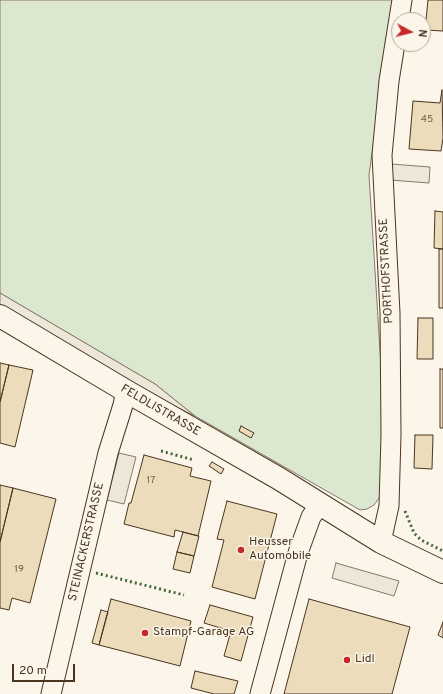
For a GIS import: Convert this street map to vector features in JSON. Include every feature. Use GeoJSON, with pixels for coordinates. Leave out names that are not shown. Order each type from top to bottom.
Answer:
{"type":"FeatureCollection","features":[{"type":"Feature","properties":{"kind":"street","name":"PORTHOFSTRASSE"},"geometry":{"type":"LineString","coordinates":[[381,542],[388,506],[391,435],[390,313],[382,155],[389,81],[402,0]]}},
{"type":"Feature","properties":{"kind":"street","name":"FELDLISTRASSE"},"geometry":{"type":"LineString","coordinates":[[0,316],[126,391],[278,478],[381,542],[443,572]]}},
{"type":"Feature","properties":{"kind":"street","name":"STEINACKERSTRASSE"},"geometry":{"type":"LineString","coordinates":[[51,694],[108,453],[126,391]]}},
{"type":"Feature","properties":{"kind":"street"},"geometry":{"type":"LineString","coordinates":[[260,694],[298,553],[311,517],[320,504]]}},
{"type":"Feature","properties":{"kind":"green space"},"geometry":{"type":"Polygon","coordinates":[[[0,0],[393,0],[369,175],[383,398],[382,489],[379,498],[374,505],[367,509],[360,510],[195,416],[155,384],[0,293],[0,0]]]}},
{"type":"Feature","properties":{"kind":"shaded area"},"geometry":{"type":"Polygon","coordinates":[[[391,164],[430,167],[429,183],[390,180],[391,164]]]}},
{"type":"Feature","properties":{"kind":"shaded area"},"geometry":{"type":"Polygon","coordinates":[[[0,293],[155,384],[195,416],[166,402],[0,306],[0,293]]]}},
{"type":"Feature","properties":{"kind":"shaded area"},"geometry":{"type":"Polygon","coordinates":[[[119,453],[136,457],[124,504],[107,500],[119,453]]]}},
{"type":"Feature","properties":{"kind":"shaded area"},"geometry":{"type":"Polygon","coordinates":[[[336,563],[399,581],[394,596],[332,578],[336,563]]]}},
{"type":"Feature","properties":{"kind":"building"},"geometry":{"type":"Polygon","coordinates":[[[428,0],[443,0],[443,31],[431,30],[431,12],[427,12],[428,0]]]}},
{"type":"Feature","properties":{"kind":"building"},"geometry":{"type":"Polygon","coordinates":[[[442,90],[443,138],[441,151],[409,149],[413,101],[440,103],[442,90]]]}},
{"type":"Feature","properties":{"kind":"building"},"geometry":{"type":"Polygon","coordinates":[[[435,211],[443,212],[443,249],[434,248],[435,211]]]}},
{"type":"Feature","properties":{"kind":"building"},"geometry":{"type":"Polygon","coordinates":[[[439,249],[443,249],[443,308],[439,308],[439,249]]]}},
{"type":"Feature","properties":{"kind":"building"},"geometry":{"type":"Polygon","coordinates":[[[418,318],[433,318],[433,359],[417,359],[418,318]]]}},
{"type":"Feature","properties":{"kind":"building"},"geometry":{"type":"Polygon","coordinates":[[[0,363],[9,365],[0,402],[0,363]]]}},
{"type":"Feature","properties":{"kind":"building"},"geometry":{"type":"Polygon","coordinates":[[[9,365],[33,370],[15,447],[0,443],[0,402],[9,365]]]}},
{"type":"Feature","properties":{"kind":"building"},"geometry":{"type":"Polygon","coordinates":[[[440,369],[443,369],[443,428],[440,428],[440,369]]]}},
{"type":"Feature","properties":{"kind":"building"},"geometry":{"type":"Polygon","coordinates":[[[241,426],[254,433],[251,438],[239,431],[241,426]]]}},
{"type":"Feature","properties":{"kind":"building"},"geometry":{"type":"Polygon","coordinates":[[[415,435],[433,435],[432,469],[414,468],[415,435]]]}},
{"type":"Feature","properties":{"kind":"building"},"geometry":{"type":"Polygon","coordinates":[[[144,455],[192,468],[190,476],[211,481],[198,536],[175,530],[174,537],[124,524],[144,455]]]}},
{"type":"Feature","properties":{"kind":"building"},"geometry":{"type":"Polygon","coordinates":[[[212,462],[224,469],[221,474],[209,466],[212,462]]]}},
{"type":"Feature","properties":{"kind":"building"},"geometry":{"type":"Polygon","coordinates":[[[0,485],[13,488],[0,542],[0,485]]]}},
{"type":"Feature","properties":{"kind":"building"},"geometry":{"type":"Polygon","coordinates":[[[13,488],[56,499],[30,603],[12,598],[9,610],[0,608],[0,542],[13,488]]]}},
{"type":"Feature","properties":{"kind":"building"},"geometry":{"type":"Polygon","coordinates":[[[227,501],[277,514],[255,599],[212,587],[224,540],[217,539],[227,501]]]}},
{"type":"Feature","properties":{"kind":"building"},"geometry":{"type":"Polygon","coordinates":[[[183,532],[199,536],[194,556],[177,552],[183,532]]]}},
{"type":"Feature","properties":{"kind":"building"},"geometry":{"type":"Polygon","coordinates":[[[177,552],[194,556],[190,573],[173,569],[177,552]]]}},
{"type":"Feature","properties":{"kind":"building","name":"Stampf-Garage AG"},"geometry":{"type":"Polygon","coordinates":[[[111,599],[191,621],[180,666],[99,645],[111,599]]]}},
{"type":"Feature","properties":{"kind":"building","name":"Lidl"},"geometry":{"type":"Polygon","coordinates":[[[309,599],[410,627],[392,694],[284,694],[309,599]]]}},
{"type":"Feature","properties":{"kind":"building"},"geometry":{"type":"Polygon","coordinates":[[[210,605],[253,617],[241,661],[224,656],[231,631],[204,623],[210,605]]]}},
{"type":"Feature","properties":{"kind":"building"},"geometry":{"type":"Polygon","coordinates":[[[101,610],[108,612],[99,645],[92,643],[101,610]]]}},
{"type":"Feature","properties":{"kind":"building"},"geometry":{"type":"Polygon","coordinates":[[[443,622],[443,638],[438,635],[443,622]]]}},
{"type":"Feature","properties":{"kind":"building"},"geometry":{"type":"Polygon","coordinates":[[[195,671],[238,681],[234,694],[214,694],[191,688],[195,671]]]}},
{"type":"Feature","properties":{"kind":"hedge"},"geometry":{"type":"LineString","coordinates":[[161,451],[194,460]]}},
{"type":"Feature","properties":{"kind":"hedge"},"geometry":{"type":"LineString","coordinates":[[405,511],[414,533],[421,540],[443,551]]}},
{"type":"Feature","properties":{"kind":"hedge"},"geometry":{"type":"LineString","coordinates":[[96,573],[184,595]]}},
{"type":"Feature","properties":{"kind":"place","name":"Heusser Automobile"},"geometry":{"type":"Point","coordinates":[241,550]}},
{"type":"Feature","properties":{"kind":"place","name":"Stampf-Garage AG"},"geometry":{"type":"Point","coordinates":[145,633]}},
{"type":"Feature","properties":{"kind":"place","name":"Lidl"},"geometry":{"type":"Point","coordinates":[347,660]}}]}
